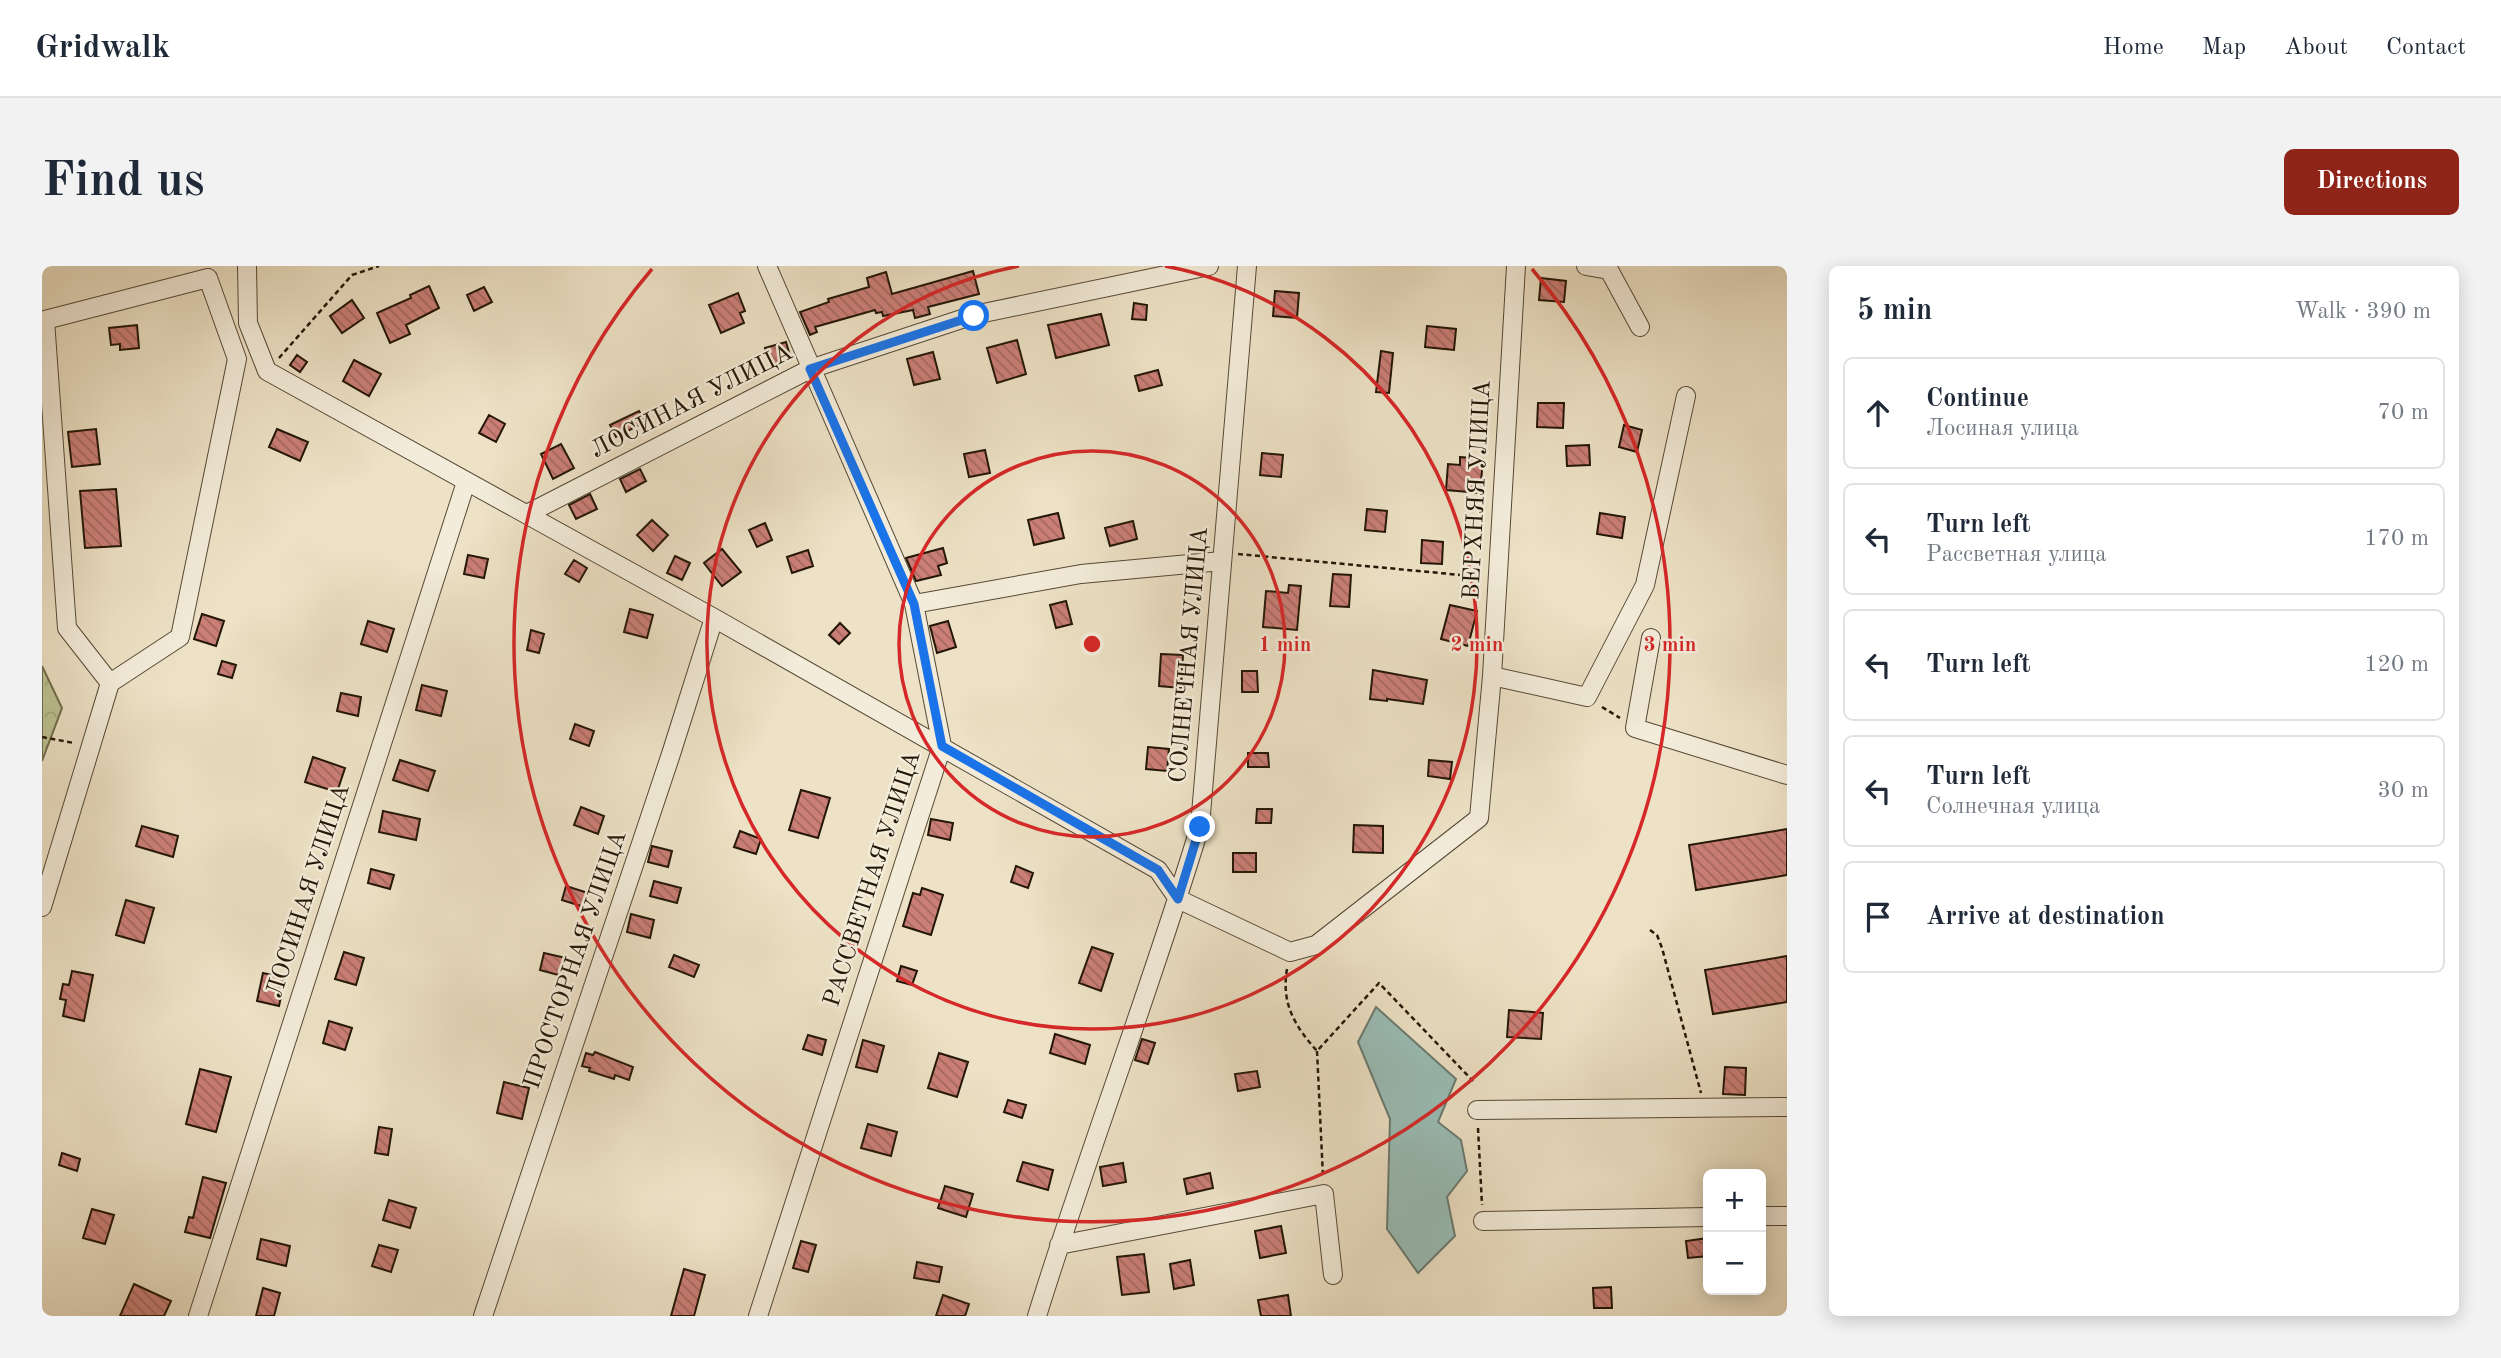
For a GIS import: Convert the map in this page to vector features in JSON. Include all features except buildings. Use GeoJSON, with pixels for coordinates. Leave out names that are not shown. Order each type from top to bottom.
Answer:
{"type":"FeatureCollection","features":[{"type":"Feature","properties":{"kind":"street"},"geometry":{"type":"LineString","coordinates":[[247,266],[248,323],[267,371],[527,513],[1158,870],[1178,899],[1290,951]]}},
{"type":"Feature","properties":{"kind":"street","name":"РАССВЕТНАЯ УЛИЦА"},"geometry":{"type":"LineString","coordinates":[[758,1316],[942,746],[914,604],[767,266]]}},
{"type":"Feature","properties":{"kind":"street","name":"ЛОСИНАЯ УЛИЦА"},"geometry":{"type":"LineString","coordinates":[[527,513],[810,369],[974,316],[1209,266]]}},
{"type":"Feature","properties":{"kind":"street","name":"СОЛНЕЧНАЯ УЛИЦА"},"geometry":{"type":"LineString","coordinates":[[1037,1316],[1200,827],[1247,266]]}},
{"type":"Feature","properties":{"kind":"street","name":"ВЕРХНЯЯ УЛИЦА"},"geometry":{"type":"LineString","coordinates":[[1290,951],[1316,945],[1479,818],[1492,676],[1516,266]]}},
{"type":"Feature","properties":{"kind":"street"},"geometry":{"type":"LineString","coordinates":[[1586,266],[1609,270],[1640,327]]}},
{"type":"Feature","properties":{"kind":"street"},"geometry":{"type":"LineString","coordinates":[[42,907],[110,683],[180,636],[237,359],[208,278],[45,320],[67,628],[110,683]]}},
{"type":"Feature","properties":{"kind":"street"},"geometry":{"type":"LineString","coordinates":[[1492,676],[1587,697],[1645,585],[1686,396]]}},
{"type":"Feature","properties":{"kind":"street","name":"ЛОСИНАЯ УЛИЦА"},"geometry":{"type":"LineString","coordinates":[[198,1316],[466,482]]}},
{"type":"Feature","properties":{"kind":"street"},"geometry":{"type":"LineString","coordinates":[[914,604],[1082,574],[1223,557]]}},
{"type":"Feature","properties":{"kind":"street","name":"ПРОСТОРНАЯ УЛИЦА"},"geometry":{"type":"LineString","coordinates":[[483,1316],[714,618]]}},
{"type":"Feature","properties":{"kind":"street"},"geometry":{"type":"LineString","coordinates":[[1651,638],[1635,728],[1787,775]]}},
{"type":"Feature","properties":{"kind":"street"},"geometry":{"type":"LineString","coordinates":[[1477,1110],[1787,1107]]}},
{"type":"Feature","properties":{"kind":"street"},"geometry":{"type":"LineString","coordinates":[[1059,1245],[1324,1194],[1333,1275]]}},
{"type":"Feature","properties":{"kind":"street"},"geometry":{"type":"LineString","coordinates":[[1766,1216],[1787,1216]]}},
{"type":"Feature","properties":{"kind":"street"},"geometry":{"type":"LineString","coordinates":[[1483,1221],[1703,1217]]}},
{"type":"Feature","properties":{"kind":"path"},"geometry":{"type":"LineString","coordinates":[[267,371],[352,275],[379,266]]}},
{"type":"Feature","properties":{"kind":"path"},"geometry":{"type":"LineString","coordinates":[[1223,557],[1366,565],[1482,577]]}},
{"type":"Feature","properties":{"kind":"path"},"geometry":{"type":"LineString","coordinates":[[1587,697],[1635,728]]}},
{"type":"Feature","properties":{"kind":"path"},"geometry":{"type":"LineString","coordinates":[[42,737],[91,745]]}},
{"type":"Feature","properties":{"kind":"path"},"geometry":{"type":"LineString","coordinates":[[1650,930],[1657,935],[1662,948],[1700,1082],[1703,1106]]}},
{"type":"Feature","properties":{"kind":"path"},"geometry":{"type":"LineString","coordinates":[[1290,951],[1284,986],[1296,1026],[1317,1051],[1324,1194]]}},
{"type":"Feature","properties":{"kind":"path"},"geometry":{"type":"LineString","coordinates":[[1317,1051],[1379,983],[1474,1081]]}},
{"type":"Feature","properties":{"kind":"path"},"geometry":{"type":"LineString","coordinates":[[1477,1110],[1483,1221]]}},
{"type":"Feature","properties":{"kind":"green space"},"geometry":{"type":"Polygon","coordinates":[[[42,666],[62,708],[42,761],[42,666]]]}},
{"type":"Feature","properties":{"kind":"water"},"geometry":{"type":"Polygon","coordinates":[[[1376,1007],[1456,1079],[1438,1122],[1461,1140],[1467,1171],[1447,1197],[1455,1236],[1418,1273],[1387,1229],[1390,1119],[1358,1042],[1376,1007]]]}},
{"type":"Feature","properties":{"kind":"route"},"geometry":{"type":"LineString","coordinates":[[974,316],[810,369],[914,604],[942,746],[1158,870],[1178,899],[1200,827]]}}]}
